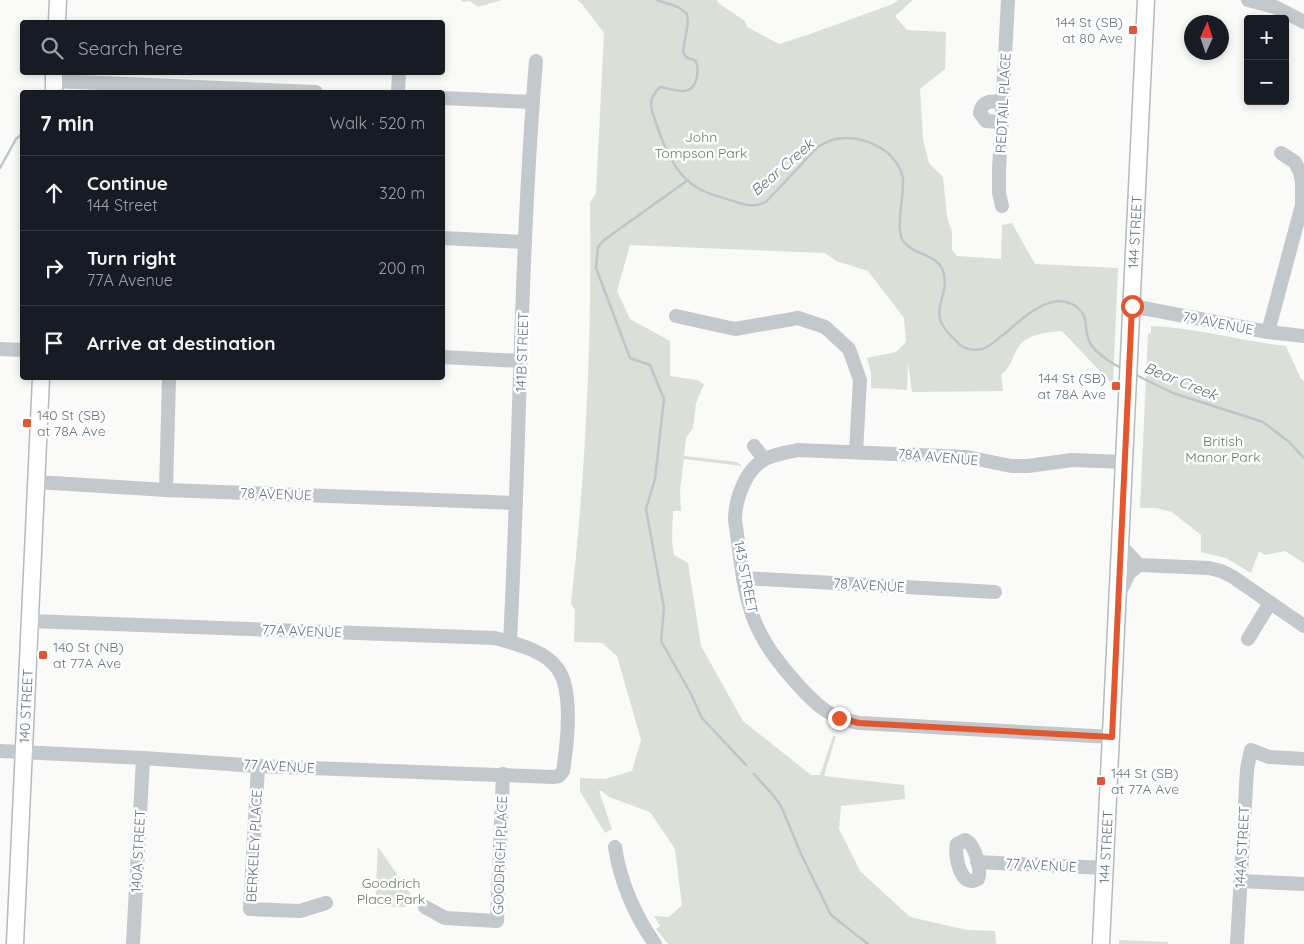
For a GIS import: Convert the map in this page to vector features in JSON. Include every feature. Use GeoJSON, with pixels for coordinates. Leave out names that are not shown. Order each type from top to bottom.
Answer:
{"type":"FeatureCollection","features":[{"type":"Feature","properties":{"kind":"main road"},"geometry":{"type":"LineString","coordinates":[[57,20],[58,0]]}},
{"type":"Feature","properties":{"kind":"main road","name":"144 STREET"},"geometry":{"type":"LineString","coordinates":[[1101,944],[1146,0]]}},
{"type":"Feature","properties":{"kind":"main road","name":"140 STREET"},"geometry":{"type":"LineString","coordinates":[[15,944],[41,380]]}},
{"type":"Feature","properties":{"kind":"street","name":"REDTAIL PLACE"},"geometry":{"type":"LineString","coordinates":[[1002,206],[999,193],[1008,0]]}},
{"type":"Feature","properties":{"kind":"street"},"geometry":{"type":"LineString","coordinates":[[1248,0],[1275,7],[1304,22]]}},
{"type":"Feature","properties":{"kind":"street","name":"141B STREET"},"geometry":{"type":"LineString","coordinates":[[510,642],[525,242],[536,61]]}},
{"type":"Feature","properties":{"kind":"street"},"geometry":{"type":"LineString","coordinates":[[398,90],[399,75]]}},
{"type":"Feature","properties":{"kind":"street"},"geometry":{"type":"LineString","coordinates":[[54,82],[264,90]]}},
{"type":"Feature","properties":{"kind":"street"},"geometry":{"type":"LineString","coordinates":[[445,98],[533,102]]}},
{"type":"Feature","properties":{"kind":"street"},"geometry":{"type":"LineString","coordinates":[[1002,122],[986,121],[980,112],[982,106],[988,102],[1003,102]]}},
{"type":"Feature","properties":{"kind":"street"},"geometry":{"type":"LineString","coordinates":[[1268,332],[1303,205],[1300,172],[1295,162],[1281,153]]}},
{"type":"Feature","properties":{"kind":"street"},"geometry":{"type":"LineString","coordinates":[[445,238],[525,242]]}},
{"type":"Feature","properties":{"kind":"street","name":"79 AVENUE"},"geometry":{"type":"LineString","coordinates":[[1132,306],[1268,332],[1304,336]]}},
{"type":"Feature","properties":{"kind":"street"},"geometry":{"type":"LineString","coordinates":[[676,316],[735,329],[798,318],[825,327],[849,349],[860,380],[856,452]]}},
{"type":"Feature","properties":{"kind":"street"},"geometry":{"type":"LineString","coordinates":[[0,349],[20,350]]}},
{"type":"Feature","properties":{"kind":"street"},"geometry":{"type":"LineString","coordinates":[[445,357],[522,361]]}},
{"type":"Feature","properties":{"kind":"street"},"geometry":{"type":"LineString","coordinates":[[166,490],[170,380]]}},
{"type":"Feature","properties":{"kind":"street"},"geometry":{"type":"LineString","coordinates":[[754,446],[760,463]]}},
{"type":"Feature","properties":{"kind":"street","name":"78A AVENUE"},"geometry":{"type":"LineString","coordinates":[[760,463],[780,454],[798,450],[967,457],[1011,466],[1028,466],[1072,460],[1124,462]]}},
{"type":"Feature","properties":{"kind":"street","name":"143 STREET"},"geometry":{"type":"LineString","coordinates":[[760,463],[740,491],[735,510],[743,578],[753,618],[768,648],[816,705],[839,718],[859,723],[1112,737]]}},
{"type":"Feature","properties":{"kind":"street","name":"78 AVENUE"},"geometry":{"type":"LineString","coordinates":[[36,482],[166,490],[516,503]]}},
{"type":"Feature","properties":{"kind":"street"},"geometry":{"type":"LineString","coordinates":[[1120,545],[1139,564],[1217,570],[1228,574],[1304,626]]}},
{"type":"Feature","properties":{"kind":"street"},"geometry":{"type":"LineString","coordinates":[[1118,598],[1129,573],[1139,564]]}},
{"type":"Feature","properties":{"kind":"street","name":"78 AVENUE"},"geometry":{"type":"LineString","coordinates":[[743,578],[994,592]]}},
{"type":"Feature","properties":{"kind":"street"},"geometry":{"type":"LineString","coordinates":[[1248,640],[1270,603]]}},
{"type":"Feature","properties":{"kind":"street","name":"77A AVENUE"},"geometry":{"type":"LineString","coordinates":[[30,621],[495,638],[510,642],[534,651],[546,658],[557,667],[562,676],[568,710],[563,771],[559,776]]}},
{"type":"Feature","properties":{"kind":"street","name":"144A STREET"},"geometry":{"type":"LineString","coordinates":[[1237,944],[1247,769],[1251,750],[1269,757],[1304,759]]}},
{"type":"Feature","properties":{"kind":"street","name":"77 AVENUE"},"geometry":{"type":"LineString","coordinates":[[0,751],[258,766],[559,776]]}},
{"type":"Feature","properties":{"kind":"street","name":"140A STREET"},"geometry":{"type":"LineString","coordinates":[[133,944],[143,758]]}},
{"type":"Feature","properties":{"kind":"street","name":"BERKELEY PLACE"},"geometry":{"type":"LineString","coordinates":[[258,766],[250,909],[300,912],[326,903]]}},
{"type":"Feature","properties":{"kind":"street","name":"GOODRICH PLACE"},"geometry":{"type":"LineString","coordinates":[[426,908],[445,918],[497,921],[503,774]]}},
{"type":"Feature","properties":{"kind":"street"},"geometry":{"type":"LineString","coordinates":[[615,847],[618,862],[638,917],[655,944]]}},
{"type":"Feature","properties":{"kind":"street","name":"77 AVENUE"},"geometry":{"type":"LineString","coordinates":[[977,862],[1105,868]]}},
{"type":"Feature","properties":{"kind":"street"},"geometry":{"type":"LineString","coordinates":[[1240,881],[1304,884]]}},
{"type":"Feature","properties":{"kind":"green space"},"geometry":{"type":"Polygon","coordinates":[[[460,0],[502,0],[478,7],[470,1],[464,2],[460,0]]]}},
{"type":"Feature","properties":{"kind":"green space","name":"John Tompson Park"},"geometry":{"type":"Polygon","coordinates":[[[577,0],[717,0],[718,3],[745,21],[747,27],[779,44],[893,4],[898,0],[913,0],[895,16],[907,30],[946,32],[945,69],[920,89],[923,139],[929,163],[943,177],[947,217],[952,232],[952,250],[957,256],[1001,259],[1002,225],[1012,223],[1035,264],[1118,268],[1113,382],[1110,382],[1062,331],[1056,331],[1031,337],[1022,343],[1005,372],[1001,375],[1003,391],[912,392],[908,362],[907,390],[871,388],[871,373],[867,358],[896,352],[906,342],[904,318],[868,271],[836,261],[825,253],[630,245],[617,291],[630,319],[670,341],[670,376],[697,380],[704,384],[696,403],[693,428],[686,438],[684,456],[737,462],[742,466],[684,459],[680,489],[681,511],[673,511],[672,540],[674,555],[688,563],[701,646],[743,721],[811,775],[820,775],[833,736],[836,736],[824,776],[904,785],[905,799],[841,806],[839,829],[860,871],[910,917],[967,930],[995,931],[996,944],[668,944],[656,929],[660,926],[654,916],[669,917],[682,905],[675,849],[650,812],[609,797],[602,791],[599,791],[612,829],[605,833],[580,791],[580,778],[605,779],[632,771],[641,740],[617,656],[602,643],[574,642],[575,610],[571,604],[581,504],[589,354],[590,203],[596,193],[604,33],[577,0]]]}},
{"type":"Feature","properties":{"kind":"green space","name":"British Manor Park"},"geometry":{"type":"Polygon","coordinates":[[[1151,326],[1185,329],[1286,346],[1301,379],[1304,381],[1304,563],[1285,551],[1265,555],[1259,551],[1251,573],[1226,558],[1201,552],[1201,535],[1172,512],[1156,508],[1140,508],[1148,334],[1151,333],[1151,326]]]}},
{"type":"Feature","properties":{"kind":"green space","name":"Goodrich Place Park"},"geometry":{"type":"Polygon","coordinates":[[[378,847],[412,896],[406,907],[375,906],[378,847]]]}},
{"type":"Feature","properties":{"kind":"green space"},"geometry":{"type":"Polygon","coordinates":[[[1119,940],[1168,942],[1168,944],[1119,944],[1119,940]]]}},
{"type":"Feature","properties":{"kind":"waterway","name":"Bear Creek"},"geometry":{"type":"LineString","coordinates":[[657,0],[678,7],[687,14],[688,22],[683,52],[686,57],[696,61],[697,65],[695,84],[689,90],[678,91],[660,87],[654,95],[651,104],[653,115],[667,152],[682,175],[689,182],[714,195],[746,205],[757,205],[766,202],[813,152],[825,143],[840,138],[872,143],[887,153],[900,169],[903,179],[900,234],[902,239],[911,248],[935,260],[940,265],[945,280],[939,311],[940,319],[944,328],[960,345],[971,349],[980,350],[985,348],[1037,308],[1063,301],[1072,304],[1082,313],[1086,322],[1090,343],[1096,351],[1123,369]]}},
{"type":"Feature","properties":{"kind":"waterway"},"geometry":{"type":"LineString","coordinates":[[0,168],[16,139],[20,136]]}},
{"type":"Feature","properties":{"kind":"waterway"},"geometry":{"type":"LineString","coordinates":[[688,180],[604,240],[598,247],[596,268],[630,358],[650,365],[664,399],[655,479],[646,509],[664,608],[661,641],[690,692],[702,718],[746,765]]}},
{"type":"Feature","properties":{"kind":"waterway","name":"Bear Creek"},"geometry":{"type":"LineString","coordinates":[[1134,374],[1173,393],[1263,422],[1288,441],[1304,458]]}},
{"type":"Feature","properties":{"kind":"waterway"},"geometry":{"type":"LineString","coordinates":[[754,774],[781,806],[801,854],[831,915],[868,944]]}},
{"type":"Feature","properties":{"kind":"place","name":"144 St (SB) at 80 Ave"},"geometry":{"type":"Point","coordinates":[1133,30]}},
{"type":"Feature","properties":{"kind":"place","name":"144 St (SB) at 78A Ave"},"geometry":{"type":"Point","coordinates":[1116,386]}},
{"type":"Feature","properties":{"kind":"place","name":"140 St (SB) at 78A Ave"},"geometry":{"type":"Point","coordinates":[27,423]}},
{"type":"Feature","properties":{"kind":"place","name":"140 St (NB) at 77A Ave"},"geometry":{"type":"Point","coordinates":[43,655]}},
{"type":"Feature","properties":{"kind":"place","name":"144 St (SB) at 77A Ave"},"geometry":{"type":"Point","coordinates":[1101,781]}},
{"type":"Feature","properties":{"kind":"route"},"geometry":{"type":"LineString","coordinates":[[839,718],[859,723],[1112,737],[1132,306]]}}]}
